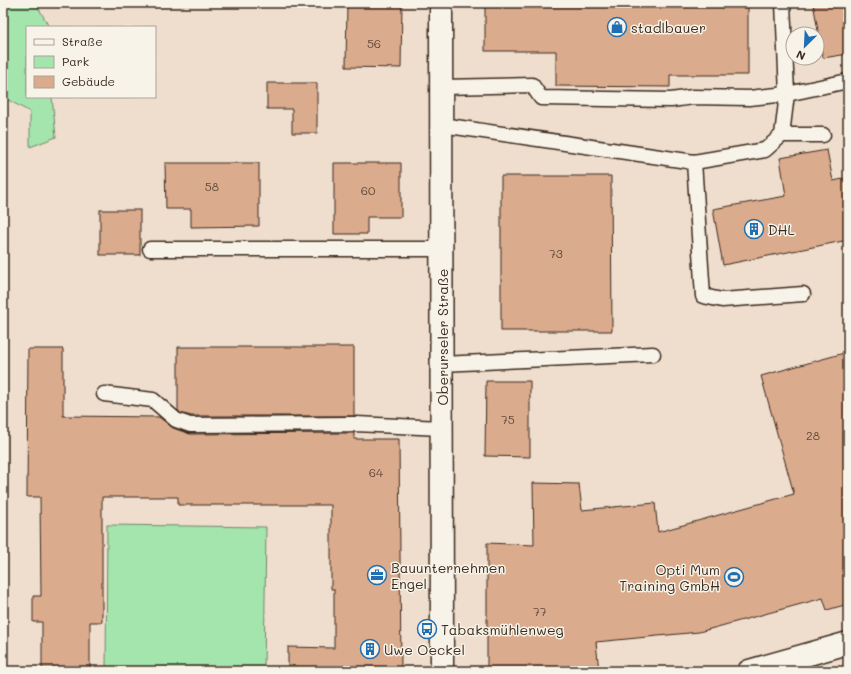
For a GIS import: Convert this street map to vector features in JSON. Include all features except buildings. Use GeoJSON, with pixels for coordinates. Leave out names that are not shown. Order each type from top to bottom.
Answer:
{"type":"FeatureCollection","features":[{"type":"Feature","properties":{"kind":"street","name":"Oberurseler Straße"},"geometry":{"type":"LineString","coordinates":[[441,3],[442,671]]}},
{"type":"Feature","properties":{"kind":"street"},"geometry":{"type":"LineString","coordinates":[[749,671],[848,643]]}},
{"type":"Feature","properties":{"kind":"lane"},"geometry":{"type":"LineString","coordinates":[[782,135],[787,94],[784,3]]}},
{"type":"Feature","properties":{"kind":"lane"},"geometry":{"type":"LineString","coordinates":[[442,87],[532,85],[541,98],[671,100],[693,97],[749,98],[787,94],[848,81]]}},
{"type":"Feature","properties":{"kind":"lane"},"geometry":{"type":"LineString","coordinates":[[442,125],[694,162],[765,150],[782,135],[823,134]]}},
{"type":"Feature","properties":{"kind":"lane"},"geometry":{"type":"LineString","coordinates":[[694,162],[703,296],[722,300],[803,294]]}},
{"type":"Feature","properties":{"kind":"lane"},"geometry":{"type":"LineString","coordinates":[[150,249],[442,249]]}},
{"type":"Feature","properties":{"kind":"lane"},"geometry":{"type":"LineString","coordinates":[[442,364],[653,354]]}},
{"type":"Feature","properties":{"kind":"lane"},"geometry":{"type":"LineString","coordinates":[[104,394],[153,400],[176,420],[190,424],[356,424],[441,428]]}},
{"type":"Feature","properties":{"kind":"shaded area"},"geometry":{"type":"Polygon","coordinates":[[[36,3],[848,3],[848,671],[3,671],[3,97],[30,112],[30,147],[56,136],[52,98],[156,98],[156,26],[48,26],[36,3]]]}},
{"type":"Feature","properties":{"kind":"green space"},"geometry":{"type":"Polygon","coordinates":[[[3,3],[36,3],[48,26],[26,26],[26,98],[52,98],[56,137],[30,147],[30,112],[3,97],[3,3]]]}},
{"type":"Feature","properties":{"kind":"green space"},"geometry":{"type":"Polygon","coordinates":[[[107,525],[266,527],[264,671],[106,671],[107,525]]]}},
{"type":"Feature","properties":{"kind":"place","name":"stadlbauer"},"geometry":{"type":"Point","coordinates":[617,27]}},
{"type":"Feature","properties":{"kind":"place","name":"DHL"},"geometry":{"type":"Point","coordinates":[754,229]}},
{"type":"Feature","properties":{"kind":"place","name":"Bauunternehmen Engel"},"geometry":{"type":"Point","coordinates":[377,575]}},
{"type":"Feature","properties":{"kind":"place","name":"Opti Mum Training GmbH"},"geometry":{"type":"Point","coordinates":[734,577]}},
{"type":"Feature","properties":{"kind":"place","name":"Tabaksmühlenweg"},"geometry":{"type":"Point","coordinates":[427,629]}},
{"type":"Feature","properties":{"kind":"place","name":"Uwe Oeckel"},"geometry":{"type":"Point","coordinates":[370,649]}}]}
